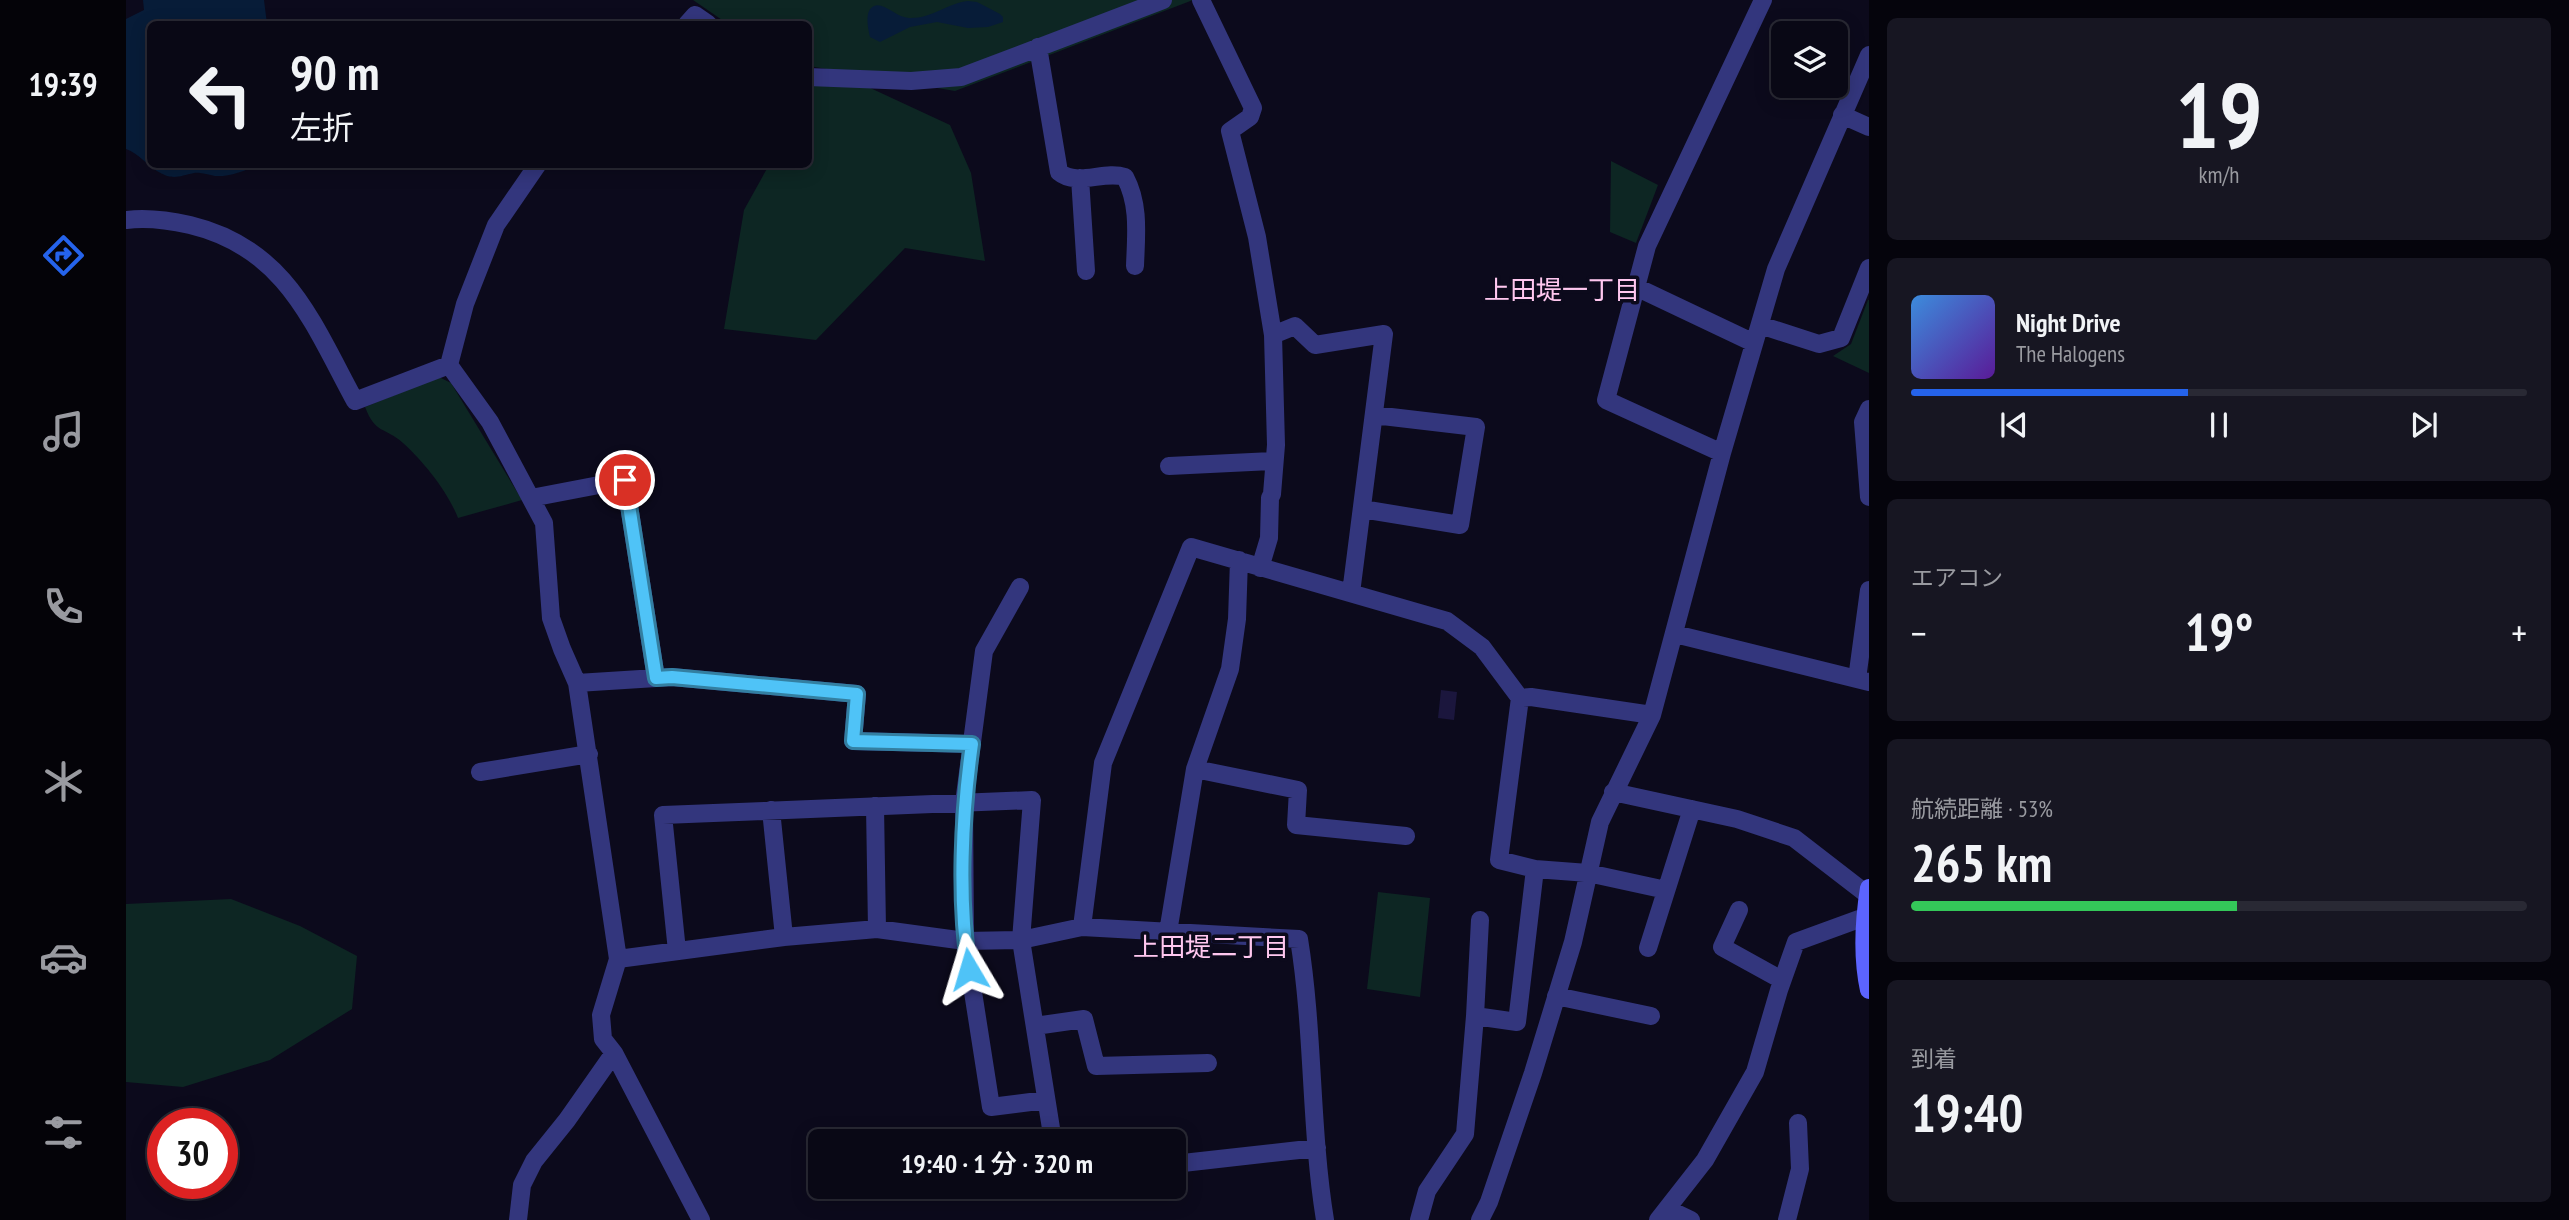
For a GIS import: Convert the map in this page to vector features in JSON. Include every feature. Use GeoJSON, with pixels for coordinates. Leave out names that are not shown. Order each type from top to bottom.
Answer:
{"type":"FeatureCollection","features":[{"type":"Feature","properties":{"kind":"street"},"geometry":{"type":"LineString","coordinates":[[812,77],[911,81],[961,76],[1163,0]]}},
{"type":"Feature","properties":{"kind":"street"},"geometry":{"type":"LineString","coordinates":[[1201,0],[1253,108],[1250,117],[1230,131],[1257,237],[1273,335],[1274,461],[1269,538],[1260,568]]}},
{"type":"Feature","properties":{"kind":"street"},"geometry":{"type":"LineString","coordinates":[[1722,453],[1606,400],[1647,246],[1763,0]]}},
{"type":"Feature","properties":{"kind":"street"},"geometry":{"type":"LineString","coordinates":[[690,21],[695,15],[704,21]]}},
{"type":"Feature","properties":{"kind":"street"},"geometry":{"type":"LineString","coordinates":[[1038,47],[1059,172],[1065,177],[1125,177],[1135,204],[1137,219],[1135,266]]}},
{"type":"Feature","properties":{"kind":"street"},"geometry":{"type":"LineString","coordinates":[[1480,1220],[1489,1202],[1573,942],[1600,822],[1652,715],[1722,453],[1776,269],[1869,55]]}},
{"type":"Feature","properties":{"kind":"street"},"geometry":{"type":"LineString","coordinates":[[1842,115],[1869,127]]}},
{"type":"Feature","properties":{"kind":"street"},"geometry":{"type":"LineString","coordinates":[[449,365],[465,304],[496,225],[535,168]]}},
{"type":"Feature","properties":{"kind":"street"},"geometry":{"type":"LineString","coordinates":[[1080,178],[1086,271]]}},
{"type":"Feature","properties":{"kind":"street"},"geometry":{"type":"LineString","coordinates":[[126,220],[164,219],[214,231],[242,245],[267,263],[299,299],[355,401],[449,365]]}},
{"type":"Feature","properties":{"kind":"street"},"geometry":{"type":"LineString","coordinates":[[1760,325],[1819,344],[1841,338],[1869,268]]}},
{"type":"Feature","properties":{"kind":"street"},"geometry":{"type":"LineString","coordinates":[[1636,287],[1754,343]]}},
{"type":"Feature","properties":{"kind":"street"},"geometry":{"type":"LineString","coordinates":[[1273,335],[1295,326],[1315,345],[1384,334],[1351,593]]}},
{"type":"Feature","properties":{"kind":"street"},"geometry":{"type":"LineString","coordinates":[[449,365],[490,422],[544,523],[551,618],[577,683],[618,959],[601,1015],[603,1040],[614,1053],[701,1220]]}},
{"type":"Feature","properties":{"kind":"street"},"geometry":{"type":"LineString","coordinates":[[1869,409],[1863,422],[1869,497]]}},
{"type":"Feature","properties":{"kind":"street"},"geometry":{"type":"LineString","coordinates":[[1362,509],[1460,525],[1476,427],[1374,415]]}},
{"type":"Feature","properties":{"kind":"street"},"geometry":{"type":"LineString","coordinates":[[1169,466],[1274,461]]}},
{"type":"Feature","properties":{"kind":"street"},"geometry":{"type":"LineString","coordinates":[[531,498],[625,480],[656,678]]}},
{"type":"Feature","properties":{"kind":"street"},"geometry":{"type":"LineString","coordinates":[[1082,927],[1103,764],[1191,548],[1447,621],[1482,647],[1520,698],[1499,860],[1535,869],[1588,873],[1666,890]]}},
{"type":"Feature","properties":{"kind":"street"},"geometry":{"type":"LineString","coordinates":[[1168,932],[1195,769],[1230,669],[1237,619],[1239,560]]}},
{"type":"Feature","properties":{"kind":"street"},"geometry":{"type":"LineString","coordinates":[[1020,587],[985,651],[964,803],[965,941],[991,1107],[1046,1100]]}},
{"type":"Feature","properties":{"kind":"street"},"geometry":{"type":"LineString","coordinates":[[1675,634],[1863,681],[1869,590]]}},
{"type":"Feature","properties":{"kind":"street"},"geometry":{"type":"LineString","coordinates":[[577,683],[672,677],[857,694],[853,741],[972,744]]}},
{"type":"Feature","properties":{"kind":"street"},"geometry":{"type":"LineString","coordinates":[[1520,698],[1531,697],[1652,715]]}},
{"type":"Feature","properties":{"kind":"street"},"geometry":{"type":"LineString","coordinates":[[480,772],[589,754]]}},
{"type":"Feature","properties":{"kind":"street"},"geometry":{"type":"LineString","coordinates":[[1195,769],[1298,790],[1296,825],[1406,836]]}},
{"type":"Feature","properties":{"kind":"street"},"geometry":{"type":"LineString","coordinates":[[1613,792],[1737,819],[1794,838],[1868,891],[1865,925],[1869,990]]}},
{"type":"Feature","properties":{"kind":"street"},"geometry":{"type":"LineString","coordinates":[[677,951],[663,815],[1032,800],[1021,940],[1051,1129]]}},
{"type":"Feature","properties":{"kind":"street"},"geometry":{"type":"LineString","coordinates":[[874,806],[877,929]]}},
{"type":"Feature","properties":{"kind":"street"},"geometry":{"type":"LineString","coordinates":[[771,810],[784,937]]}},
{"type":"Feature","properties":{"kind":"street"},"geometry":{"type":"LineString","coordinates":[[1648,948],[1692,810]]}},
{"type":"Feature","properties":{"kind":"street"},"geometry":{"type":"LineString","coordinates":[[1517,1022],[1535,869]]}},
{"type":"Feature","properties":{"kind":"street"},"geometry":{"type":"LineString","coordinates":[[1739,910],[1722,947],[1782,980]]}},
{"type":"Feature","properties":{"kind":"street"},"geometry":{"type":"LineString","coordinates":[[1419,1220],[1427,1191],[1465,1134],[1480,920]]}},
{"type":"Feature","properties":{"kind":"street"},"geometry":{"type":"LineString","coordinates":[[1691,1220],[1663,1214],[1705,1160],[1755,1072],[1796,942],[1865,925]]}},
{"type":"Feature","properties":{"kind":"street"},"geometry":{"type":"LineString","coordinates":[[618,959],[784,937],[877,929],[965,941],[1021,940],[1082,927],[1299,939],[1325,1220]]}},
{"type":"Feature","properties":{"kind":"street"},"geometry":{"type":"LineString","coordinates":[[1556,996],[1651,1016]]}},
{"type":"Feature","properties":{"kind":"street"},"geometry":{"type":"LineString","coordinates":[[1475,1016],[1546,1029]]}},
{"type":"Feature","properties":{"kind":"street"},"geometry":{"type":"LineString","coordinates":[[1035,1026],[1084,1019],[1096,1066],[1208,1063]]}},
{"type":"Feature","properties":{"kind":"street"},"geometry":{"type":"LineString","coordinates":[[518,1220],[522,1185],[534,1161],[567,1120],[614,1053]]}},
{"type":"Feature","properties":{"kind":"street"},"geometry":{"type":"LineString","coordinates":[[1787,1220],[1800,1169],[1798,1123]]}},
{"type":"Feature","properties":{"kind":"street"},"geometry":{"type":"LineString","coordinates":[[1186,1163],[1317,1148]]}},
{"type":"Feature","properties":{"kind":"green space"},"geometry":{"type":"Polygon","coordinates":[[[693,0],[1193,0],[955,91],[812,67],[812,21],[724,21],[693,0]]]}},
{"type":"Feature","properties":{"kind":"green space"},"geometry":{"type":"Polygon","coordinates":[[[812,74],[866,86],[950,125],[971,173],[985,261],[905,248],[816,340],[724,329],[744,210],[767,168],[812,168],[812,74]]]}},
{"type":"Feature","properties":{"kind":"green space"},"geometry":{"type":"Polygon","coordinates":[[[1611,161],[1658,185],[1636,243],[1610,232],[1611,161]]]}},
{"type":"Feature","properties":{"kind":"green space"},"geometry":{"type":"Polygon","coordinates":[[[1868,300],[1869,373],[1833,356],[1851,344],[1868,300]]]}},
{"type":"Feature","properties":{"kind":"green space"},"geometry":{"type":"Polygon","coordinates":[[[439,377],[451,383],[522,500],[458,518],[442,488],[419,459],[403,443],[377,426],[369,416],[365,407],[439,377]]]}},
{"type":"Feature","properties":{"kind":"green space"},"geometry":{"type":"Polygon","coordinates":[[[1378,892],[1430,898],[1420,997],[1367,989],[1378,892]]]}},
{"type":"Feature","properties":{"kind":"green space"},"geometry":{"type":"Polygon","coordinates":[[[231,899],[300,926],[357,956],[352,1009],[270,1060],[183,1087],[126,1082],[126,904],[231,899]]]}},
{"type":"Feature","properties":{"kind":"water"},"geometry":{"type":"Polygon","coordinates":[[[143,0],[264,0],[267,21],[147,21],[147,163],[126,149],[126,19],[144,10],[143,0]]]}},
{"type":"Feature","properties":{"kind":"water"},"geometry":{"type":"Polygon","coordinates":[[[968,1],[977,2],[1000,14],[1003,22],[988,27],[968,28],[937,22],[910,27],[880,42],[870,37],[868,15],[874,6],[882,6],[904,17],[917,18],[968,1]]]}},
{"type":"Feature","properties":{"kind":"water"},"geometry":{"type":"Polygon","coordinates":[[[153,168],[250,168],[226,176],[196,173],[172,177],[153,168]]]}},
{"type":"Feature","properties":{"kind":"building"},"geometry":{"type":"Polygon","coordinates":[[[1441,690],[1457,692],[1454,720],[1438,718],[1441,690]]]}},
{"type":"Feature","properties":{"kind":"district","name":"上田堤一丁目"},"geometry":{"type":"Point","coordinates":[1562,289]}},
{"type":"Feature","properties":{"kind":"district","name":"上田堤二丁目"},"geometry":{"type":"Point","coordinates":[1211,946]}},
{"type":"Feature","properties":{"kind":"route"},"geometry":{"type":"LineString","coordinates":[[625,480],[656,678],[672,677],[857,694],[853,741],[972,744],[964,803],[965,941],[969,969]]}}]}
